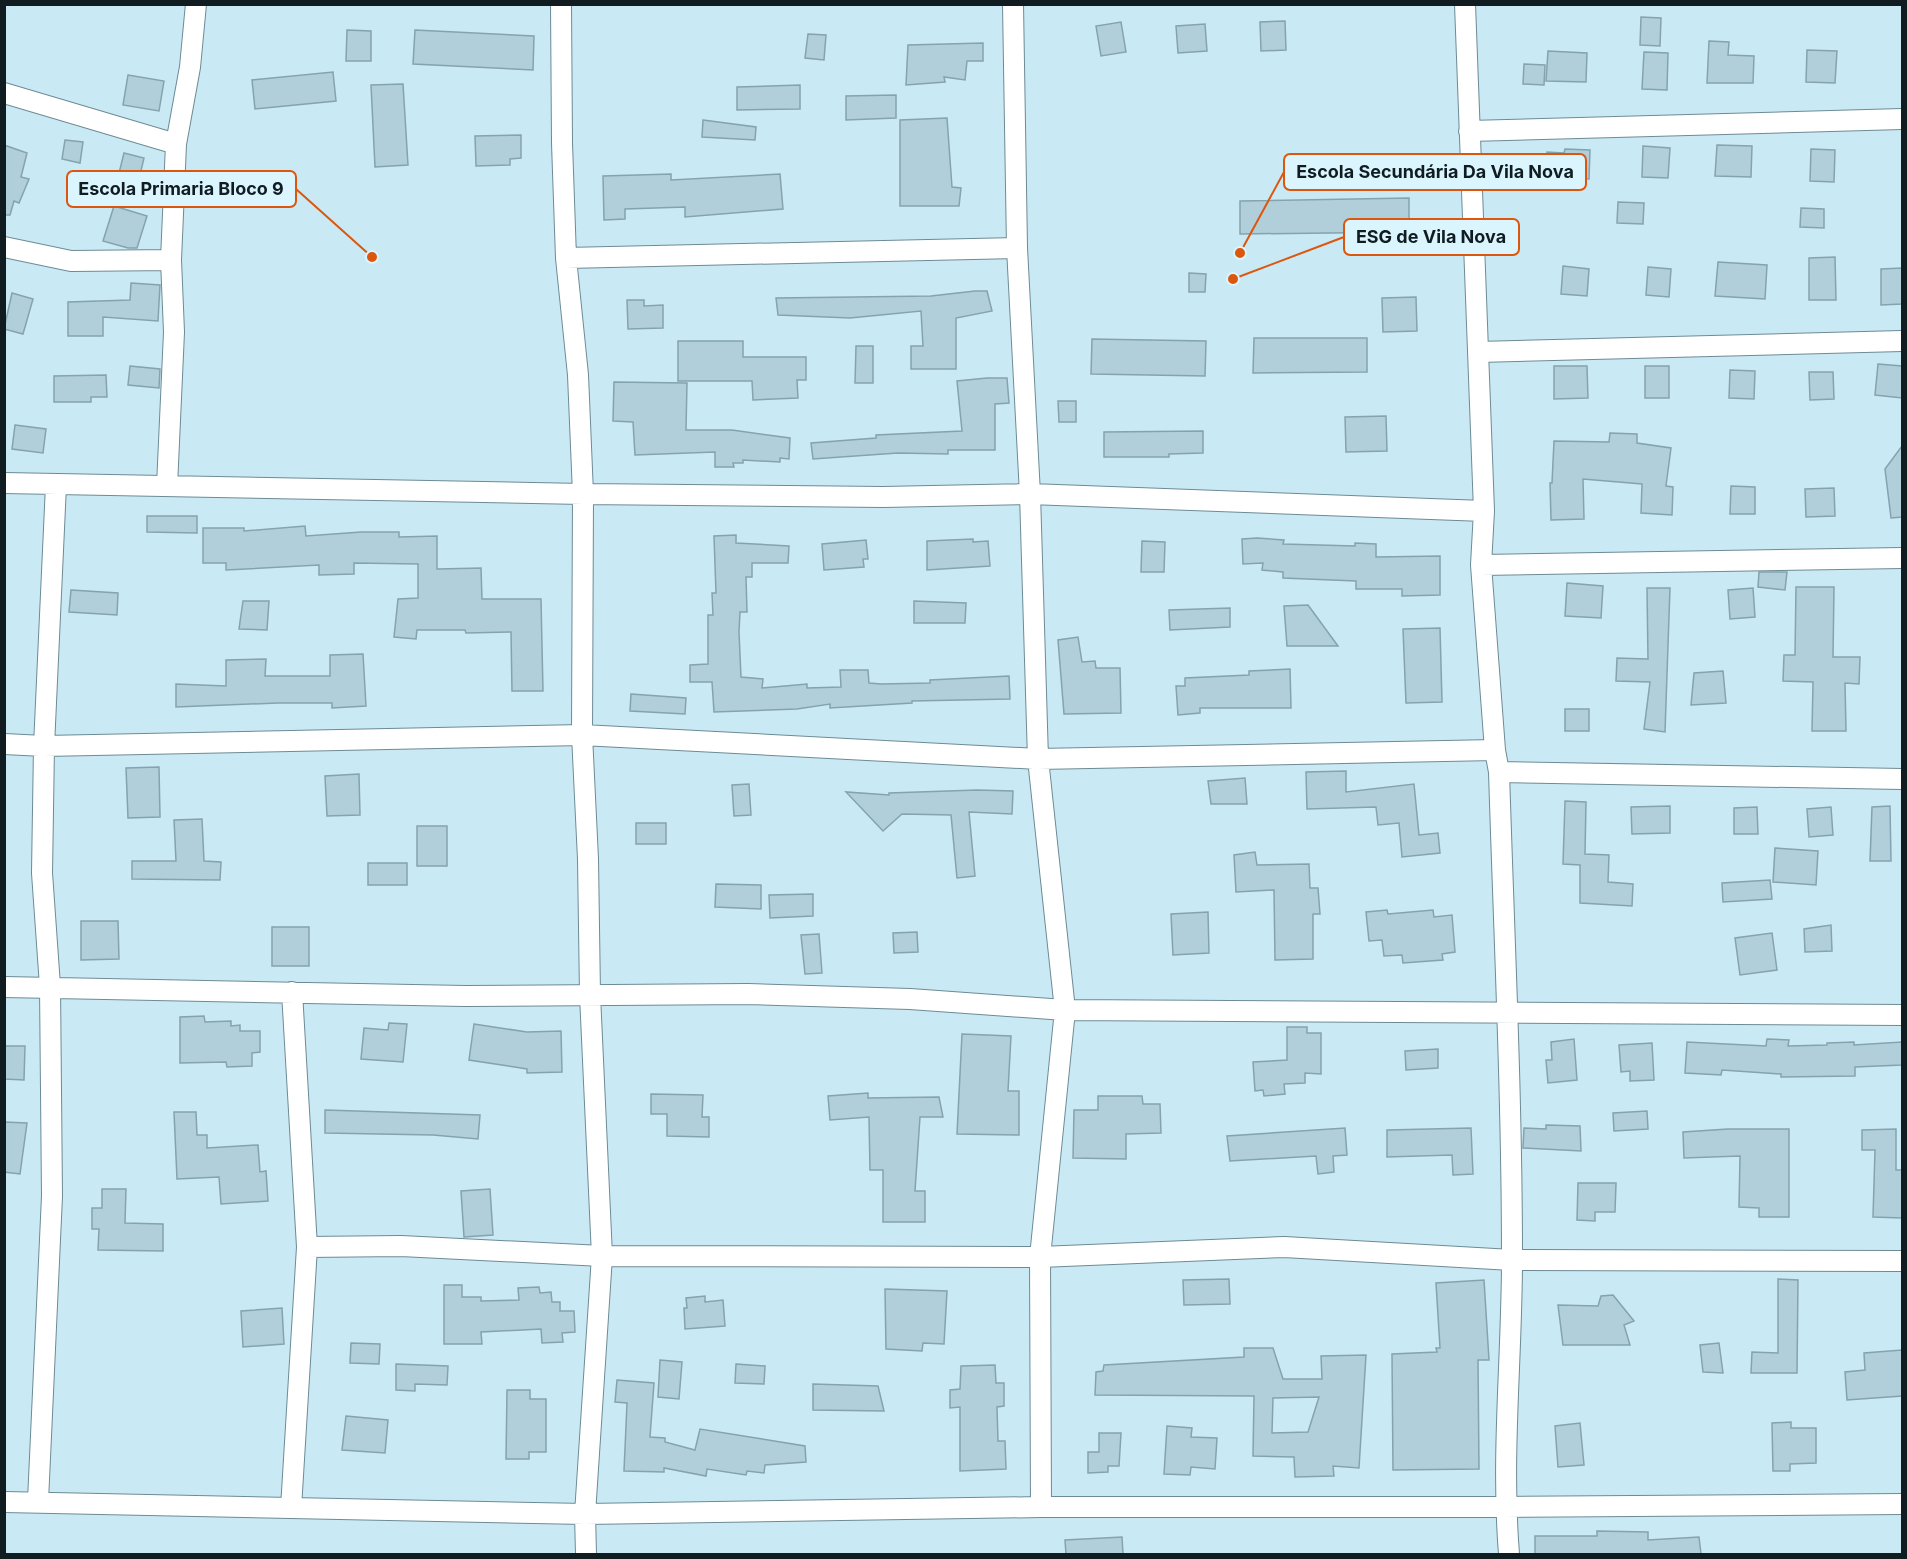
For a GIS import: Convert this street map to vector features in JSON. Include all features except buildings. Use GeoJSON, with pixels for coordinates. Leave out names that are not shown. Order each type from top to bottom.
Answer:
{"type":"FeatureCollection","features":[{"type":"Feature","properties":{"kind":"street"},"geometry":{"type":"LineString","coordinates":[[167,486],[174,332],[171,260],[176,144],[190,67],[196,4]]}},
{"type":"Feature","properties":{"kind":"street"},"geometry":{"type":"LineString","coordinates":[[561,4],[566,258],[578,375],[583,494],[582,735],[588,860],[590,995],[602,1256],[585,1514],[586,1554]]}},
{"type":"Feature","properties":{"kind":"street"},"geometry":{"type":"LineString","coordinates":[[1012,4],[1017,248],[1030,494],[1038,759],[1065,1010],[1040,1257],[1041,1507]]}},
{"type":"Feature","properties":{"kind":"street"},"geometry":{"type":"LineString","coordinates":[[1465,4],[1484,511],[1481,565],[1495,750],[1499,772],[1507,1014],[1512,1260],[1505,1508],[1509,1554]]}},
{"type":"Feature","properties":{"kind":"street"},"geometry":{"type":"LineString","coordinates":[[4,93],[176,144]]}},
{"type":"Feature","properties":{"kind":"street"},"geometry":{"type":"LineString","coordinates":[[1468,131],[1902,119]]}},
{"type":"Feature","properties":{"kind":"street"},"geometry":{"type":"LineString","coordinates":[[4,248],[71,261],[171,260]]}},
{"type":"Feature","properties":{"kind":"street"},"geometry":{"type":"LineString","coordinates":[[566,258],[1017,248]]}},
{"type":"Feature","properties":{"kind":"street"},"geometry":{"type":"LineString","coordinates":[[1478,352],[1902,341]]}},
{"type":"Feature","properties":{"kind":"street"},"geometry":{"type":"LineString","coordinates":[[4,483],[583,494],[883,497],[1030,494],[1484,511]]}},
{"type":"Feature","properties":{"kind":"street"},"geometry":{"type":"LineString","coordinates":[[38,1502],[51,1196],[50,986],[42,873],[44,746],[56,485]]}},
{"type":"Feature","properties":{"kind":"street"},"geometry":{"type":"LineString","coordinates":[[1481,565],[1902,558]]}},
{"type":"Feature","properties":{"kind":"street"},"geometry":{"type":"LineString","coordinates":[[4,744],[44,746],[582,735],[1038,759],[1495,750]]}},
{"type":"Feature","properties":{"kind":"street"},"geometry":{"type":"LineString","coordinates":[[1499,772],[1902,779]]}},
{"type":"Feature","properties":{"kind":"street"},"geometry":{"type":"LineString","coordinates":[[4,987],[590,995],[680,993],[840,997],[1065,1010],[1902,1015]]}},
{"type":"Feature","properties":{"kind":"street"},"geometry":{"type":"LineString","coordinates":[[291,992],[307,1247],[291,1508]]}},
{"type":"Feature","properties":{"kind":"street"},"geometry":{"type":"LineString","coordinates":[[307,1247],[401,1246],[602,1256],[1040,1257],[1284,1247],[1512,1260],[1902,1261]]}},
{"type":"Feature","properties":{"kind":"street"},"geometry":{"type":"LineString","coordinates":[[4,1502],[585,1514],[1041,1507],[1505,1508],[1902,1504]]}},
{"type":"Feature","properties":{"kind":"place","name":"Escola Secundária Da Vila Nova"},"geometry":{"type":"Point","coordinates":[1240,253]}},
{"type":"Feature","properties":{"kind":"place","name":"Escola Primaria Bloco 9"},"geometry":{"type":"Point","coordinates":[372,257]}},
{"type":"Feature","properties":{"kind":"place","name":"ESG de Vila Nova"},"geometry":{"type":"Point","coordinates":[1233,279]}}]}
